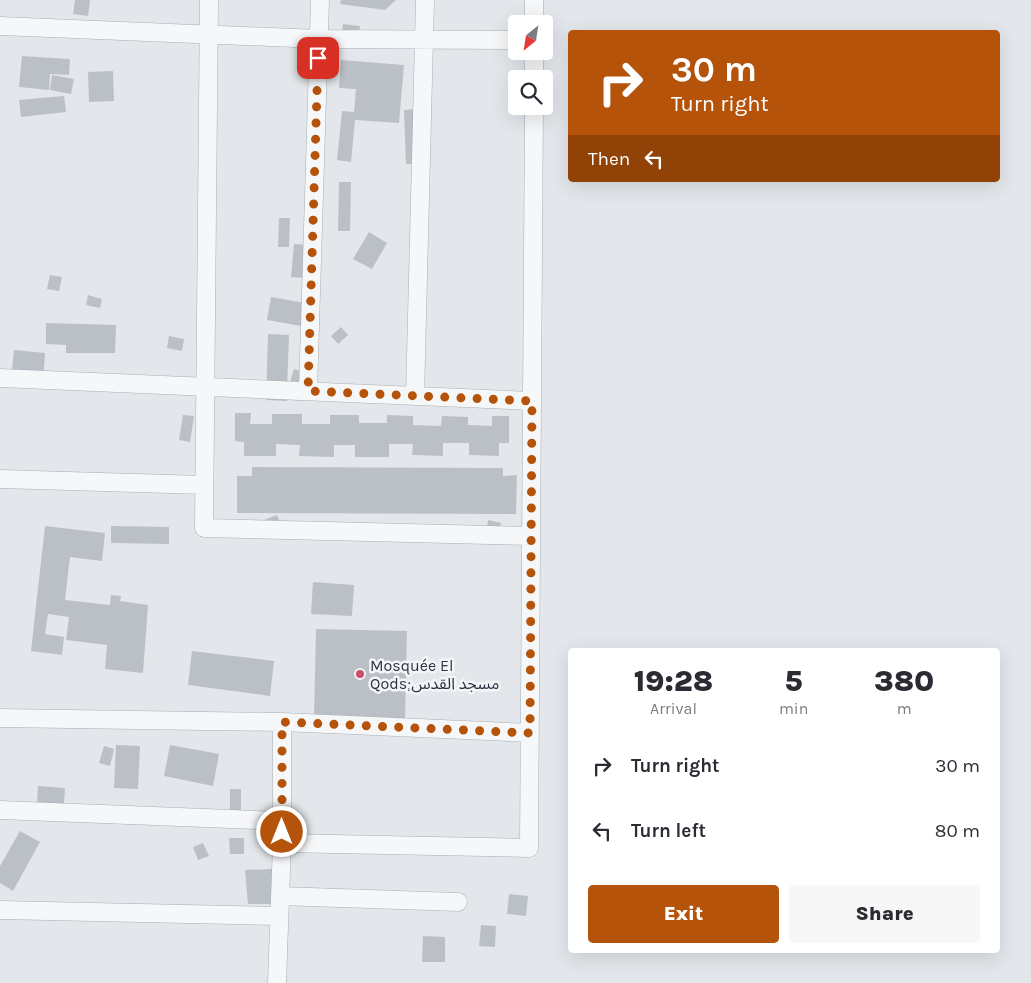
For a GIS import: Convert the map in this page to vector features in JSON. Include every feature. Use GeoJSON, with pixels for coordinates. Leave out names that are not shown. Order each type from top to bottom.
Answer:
{"type":"FeatureCollection","features":[{"type":"Feature","properties":{"kind":"street"},"geometry":{"type":"LineString","coordinates":[[209,0],[204,528],[531,536]]}},
{"type":"Feature","properties":{"kind":"street"},"geometry":{"type":"LineString","coordinates":[[308,391],[320,0]]}},
{"type":"Feature","properties":{"kind":"street"},"geometry":{"type":"LineString","coordinates":[[415,396],[425,0]]}},
{"type":"Feature","properties":{"kind":"street"},"geometry":{"type":"LineString","coordinates":[[534,0],[534,15]]}},
{"type":"Feature","properties":{"kind":"street"},"geometry":{"type":"LineString","coordinates":[[0,26],[319,39],[508,40]]}},
{"type":"Feature","properties":{"kind":"street"},"geometry":{"type":"LineString","coordinates":[[282,843],[529,848],[534,115]]}},
{"type":"Feature","properties":{"kind":"street"},"geometry":{"type":"LineString","coordinates":[[0,378],[532,401]]}},
{"type":"Feature","properties":{"kind":"street"},"geometry":{"type":"LineString","coordinates":[[0,479],[204,485]]}},
{"type":"Feature","properties":{"kind":"street"},"geometry":{"type":"LineString","coordinates":[[0,718],[282,722],[530,733]]}},
{"type":"Feature","properties":{"kind":"street"},"geometry":{"type":"LineString","coordinates":[[277,983],[282,843],[282,722]]}},
{"type":"Feature","properties":{"kind":"street"},"geometry":{"type":"LineString","coordinates":[[0,810],[282,821]]}},
{"type":"Feature","properties":{"kind":"street"},"geometry":{"type":"LineString","coordinates":[[280,896],[458,902]]}},
{"type":"Feature","properties":{"kind":"street"},"geometry":{"type":"LineString","coordinates":[[0,910],[279,916]]}},
{"type":"Feature","properties":{"kind":"building"},"geometry":{"type":"Polygon","coordinates":[[[75,0],[90,0],[88,16],[73,14],[75,0]]]}},
{"type":"Feature","properties":{"kind":"building"},"geometry":{"type":"Polygon","coordinates":[[[341,0],[396,0],[385,10],[340,4],[341,0]]]}},
{"type":"Feature","properties":{"kind":"building"},"geometry":{"type":"Polygon","coordinates":[[[343,24],[360,26],[358,45],[341,42],[343,24]]]}},
{"type":"Feature","properties":{"kind":"building"},"geometry":{"type":"Polygon","coordinates":[[[22,56],[70,59],[69,75],[50,74],[49,90],[19,87],[22,56]]]}},
{"type":"Feature","properties":{"kind":"building"},"geometry":{"type":"Polygon","coordinates":[[[341,60],[404,65],[399,123],[355,120],[351,162],[337,160],[342,111],[354,112],[356,89],[339,88],[341,60]]]}},
{"type":"Feature","properties":{"kind":"building"},"geometry":{"type":"Polygon","coordinates":[[[113,71],[114,101],[89,102],[88,72],[113,71]]]}},
{"type":"Feature","properties":{"kind":"building"},"geometry":{"type":"Polygon","coordinates":[[[52,75],[74,79],[71,94],[50,90],[52,75]]]}},
{"type":"Feature","properties":{"kind":"building"},"geometry":{"type":"Polygon","coordinates":[[[64,96],[66,112],[21,117],[19,100],[64,96]]]}},
{"type":"Feature","properties":{"kind":"building"},"geometry":{"type":"Polygon","coordinates":[[[417,109],[420,164],[406,164],[404,110],[417,109]]]}},
{"type":"Feature","properties":{"kind":"building"},"geometry":{"type":"Polygon","coordinates":[[[339,182],[351,182],[350,231],[338,231],[339,182]]]}},
{"type":"Feature","properties":{"kind":"building"},"geometry":{"type":"Polygon","coordinates":[[[279,218],[290,218],[289,247],[278,247],[279,218]]]}},
{"type":"Feature","properties":{"kind":"building"},"geometry":{"type":"Polygon","coordinates":[[[369,232],[387,243],[372,269],[353,259],[369,232]]]}},
{"type":"Feature","properties":{"kind":"building"},"geometry":{"type":"Polygon","coordinates":[[[294,244],[307,245],[305,278],[291,277],[294,244]]]}},
{"type":"Feature","properties":{"kind":"building"},"geometry":{"type":"Polygon","coordinates":[[[50,275],[62,277],[59,291],[47,289],[50,275]]]}},
{"type":"Feature","properties":{"kind":"building"},"geometry":{"type":"Polygon","coordinates":[[[88,295],[102,299],[100,308],[86,305],[88,295]]]}},
{"type":"Feature","properties":{"kind":"building"},"geometry":{"type":"Polygon","coordinates":[[[271,297],[305,303],[301,326],[267,320],[271,297]]]}},
{"type":"Feature","properties":{"kind":"building"},"geometry":{"type":"Polygon","coordinates":[[[46,323],[116,325],[115,353],[66,353],[66,345],[46,344],[46,323]]]}},
{"type":"Feature","properties":{"kind":"building"},"geometry":{"type":"Polygon","coordinates":[[[341,327],[348,335],[338,344],[331,336],[341,327]]]}},
{"type":"Feature","properties":{"kind":"building"},"geometry":{"type":"Polygon","coordinates":[[[268,334],[289,335],[287,391],[294,369],[307,373],[298,401],[287,398],[287,401],[266,400],[268,334]]]}},
{"type":"Feature","properties":{"kind":"building"},"geometry":{"type":"Polygon","coordinates":[[[169,336],[184,339],[182,351],[167,348],[169,336]]]}},
{"type":"Feature","properties":{"kind":"building"},"geometry":{"type":"Polygon","coordinates":[[[14,350],[45,353],[43,383],[11,380],[14,350]]]}},
{"type":"Feature","properties":{"kind":"building"},"geometry":{"type":"Polygon","coordinates":[[[235,413],[251,413],[250,424],[272,424],[272,414],[302,414],[302,424],[330,424],[330,415],[359,415],[359,423],[387,423],[387,415],[413,416],[413,425],[441,426],[442,416],[468,417],[468,425],[492,426],[492,416],[509,416],[509,443],[499,443],[499,456],[469,455],[469,443],[443,443],[443,456],[412,455],[413,444],[389,444],[389,457],[355,457],[355,445],[334,445],[334,457],[299,456],[300,445],[276,444],[276,456],[244,456],[244,442],[235,441],[235,413]]]}},
{"type":"Feature","properties":{"kind":"building"},"geometry":{"type":"Polygon","coordinates":[[[183,415],[194,416],[190,442],[179,440],[183,415]]]}},
{"type":"Feature","properties":{"kind":"building"},"geometry":{"type":"Polygon","coordinates":[[[252,467],[503,468],[503,476],[517,475],[516,514],[237,513],[237,476],[252,476],[252,467]]]}},
{"type":"Feature","properties":{"kind":"building"},"geometry":{"type":"Polygon","coordinates":[[[277,515],[282,527],[269,531],[264,520],[277,515]]]}},
{"type":"Feature","properties":{"kind":"building"},"geometry":{"type":"Polygon","coordinates":[[[488,520],[501,523],[498,538],[486,536],[488,520]]]}},
{"type":"Feature","properties":{"kind":"building"},"geometry":{"type":"Polygon","coordinates":[[[45,526],[105,533],[102,561],[70,557],[65,600],[110,605],[111,595],[121,596],[120,601],[148,605],[143,673],[105,669],[107,645],[66,640],[69,617],[48,614],[45,634],[64,637],[62,655],[31,651],[45,526]]]}},
{"type":"Feature","properties":{"kind":"building"},"geometry":{"type":"Polygon","coordinates":[[[111,526],[169,527],[169,544],[111,543],[111,526]]]}},
{"type":"Feature","properties":{"kind":"building"},"geometry":{"type":"Polygon","coordinates":[[[313,582],[354,585],[352,616],[311,614],[313,582]]]}},
{"type":"Feature","properties":{"kind":"building","name":"Mosquée El Qods;مسجد القدس"},"geometry":{"type":"Polygon","coordinates":[[[316,629],[407,631],[405,721],[314,717],[316,629]]]}},
{"type":"Feature","properties":{"kind":"building"},"geometry":{"type":"Polygon","coordinates":[[[192,651],[274,661],[270,696],[188,685],[192,651]]]}},
{"type":"Feature","properties":{"kind":"building"},"geometry":{"type":"Polygon","coordinates":[[[116,745],[140,746],[138,789],[114,788],[116,745]]]}},
{"type":"Feature","properties":{"kind":"building"},"geometry":{"type":"Polygon","coordinates":[[[170,745],[219,754],[213,786],[164,776],[170,745]]]}},
{"type":"Feature","properties":{"kind":"building"},"geometry":{"type":"Polygon","coordinates":[[[104,746],[114,749],[110,766],[99,763],[104,746]]]}},
{"type":"Feature","properties":{"kind":"building"},"geometry":{"type":"Polygon","coordinates":[[[38,786],[65,788],[63,818],[36,817],[38,786]]]}},
{"type":"Feature","properties":{"kind":"building"},"geometry":{"type":"Polygon","coordinates":[[[230,789],[241,789],[241,812],[230,812],[230,789]]]}},
{"type":"Feature","properties":{"kind":"building"},"geometry":{"type":"Polygon","coordinates":[[[20,831],[40,842],[13,891],[0,883],[0,866],[20,831]]]}},
{"type":"Feature","properties":{"kind":"building"},"geometry":{"type":"Polygon","coordinates":[[[229,838],[244,838],[244,854],[230,854],[229,838]]]}},
{"type":"Feature","properties":{"kind":"building"},"geometry":{"type":"Polygon","coordinates":[[[203,843],[209,856],[198,860],[193,847],[203,843]]]}},
{"type":"Feature","properties":{"kind":"building"},"geometry":{"type":"Polygon","coordinates":[[[273,869],[274,904],[248,904],[245,870],[273,869]]]}},
{"type":"Feature","properties":{"kind":"building"},"geometry":{"type":"Polygon","coordinates":[[[509,894],[528,896],[526,916],[507,914],[509,894]]]}},
{"type":"Feature","properties":{"kind":"building"},"geometry":{"type":"Polygon","coordinates":[[[481,925],[496,926],[495,947],[479,946],[481,925]]]}},
{"type":"Feature","properties":{"kind":"building"},"geometry":{"type":"Polygon","coordinates":[[[423,936],[445,937],[445,962],[422,962],[423,936]]]}},
{"type":"Feature","properties":{"kind":"place","name":"Mosquée El Qods;مسجد القدس"},"geometry":{"type":"Point","coordinates":[360,674]}},
{"type":"Feature","properties":{"kind":"route"},"geometry":{"type":"LineString","coordinates":[[282,832],[282,722],[530,733],[532,401],[308,391],[318,58]]}}]}
